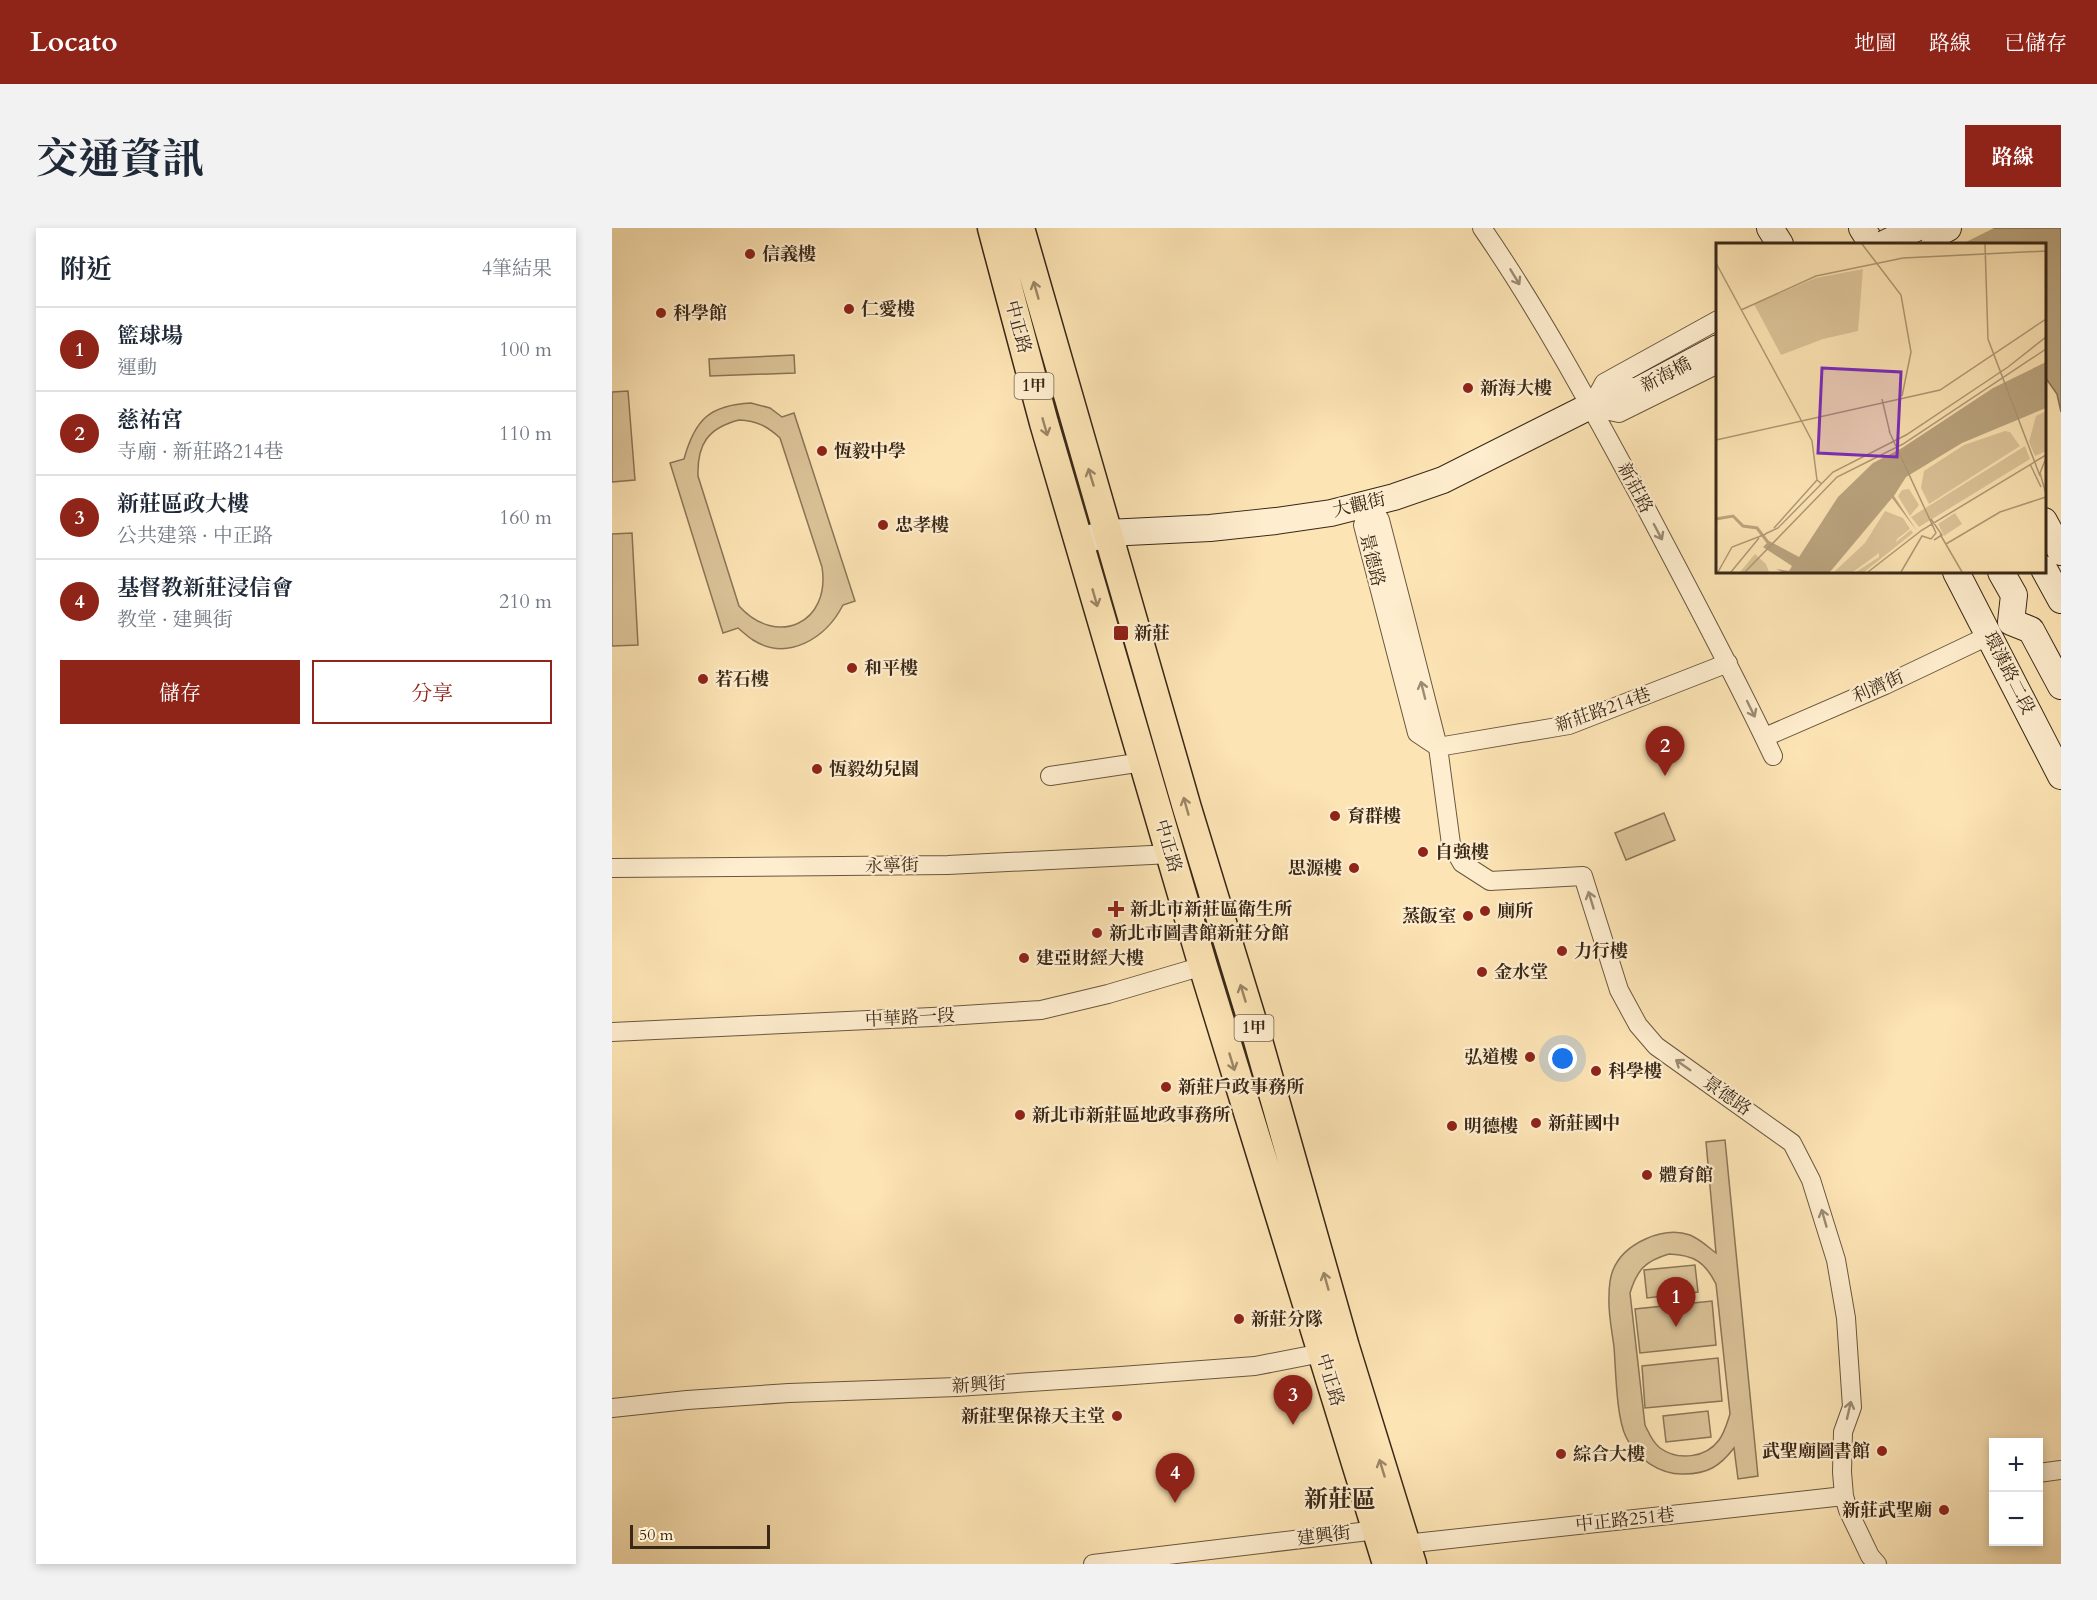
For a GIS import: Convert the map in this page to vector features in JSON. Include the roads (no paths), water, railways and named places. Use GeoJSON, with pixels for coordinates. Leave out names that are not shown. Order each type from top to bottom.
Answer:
{"type":"FeatureCollection","features":[{"type":"Feature","properties":{"kind":"main road","name":"中正路"},"geometry":{"type":"LineString","coordinates":[[992,228],[1044,423],[1203,966],[1334,1351],[1401,1558]]}},
{"type":"Feature","properties":{"kind":"main road","name":"中正路"},"geometry":{"type":"LineString","coordinates":[[1020,228],[1187,808],[1257,1037],[1377,1530],[1401,1558]]}},
{"type":"Feature","properties":{"kind":"main road"},"geometry":{"type":"LineString","coordinates":[[1770,228],[1779,243]]}},
{"type":"Feature","properties":{"kind":"main road"},"geometry":{"type":"LineString","coordinates":[[1862,228],[1871,243]]}},
{"type":"Feature","properties":{"kind":"main road"},"geometry":{"type":"LineString","coordinates":[[1888,228],[1896,243]]}},
{"type":"Feature","properties":{"kind":"main road"},"geometry":{"type":"LineString","coordinates":[[1886,243],[1916,228]]}},
{"type":"Feature","properties":{"kind":"main road"},"geometry":{"type":"LineString","coordinates":[[1919,243],[1948,228]]}},
{"type":"Feature","properties":{"kind":"main road","name":"新海橋"},"geometry":{"type":"LineString","coordinates":[[1620,391],[1628,379],[1716,333]]}},
{"type":"Feature","properties":{"kind":"main road","name":"新海橋"},"geometry":{"type":"LineString","coordinates":[[1620,391],[1637,391],[1716,349]]}},
{"type":"Feature","properties":{"kind":"main road","name":"大觀街"},"geometry":{"type":"LineString","coordinates":[[1079,542],[1107,533],[1210,528],[1276,521],[1331,513],[1370,504],[1443,480],[1620,391]]}},
{"type":"Feature","properties":{"kind":"main road"},"geometry":{"type":"LineString","coordinates":[[2046,525],[2061,552]]}},
{"type":"Feature","properties":{"kind":"main road","name":"環漢路二段"},"geometry":{"type":"LineString","coordinates":[[1957,573],[2000,628],[2061,776]]}},
{"type":"Feature","properties":{"kind":"main road"},"geometry":{"type":"LineString","coordinates":[[2002,573],[2014,595],[2000,628],[2031,630],[2061,686]]}},
{"type":"Feature","properties":{"kind":"main road"},"geometry":{"type":"LineString","coordinates":[[2046,573],[2061,600]]}},
{"type":"Feature","properties":{"kind":"street","name":"新莊路"},"geometry":{"type":"LineString","coordinates":[[1482,228],[1507,264],[1591,407],[1728,663],[1773,756]]}},
{"type":"Feature","properties":{"kind":"street"},"geometry":{"type":"LineString","coordinates":[[1716,321],[1604,383],[1591,407],[1619,413],[1716,365]]}},
{"type":"Feature","properties":{"kind":"street","name":"景德路"},"geometry":{"type":"LineString","coordinates":[[1370,504],[1380,520],[1438,747],[1451,844],[1462,863],[1490,881],[1583,876],[1619,990],[1638,1024],[1656,1046],[1792,1143],[1811,1180],[1836,1260],[1846,1318],[1852,1407],[1843,1432],[1844,1496],[1848,1510],[1870,1556],[1877,1564]]}},
{"type":"Feature","properties":{"kind":"street","name":"利濟街"},"geometry":{"type":"LineString","coordinates":[[1765,737],[1885,685],[2000,628]]}},
{"type":"Feature","properties":{"kind":"street","name":"新莊路214巷"},"geometry":{"type":"LineString","coordinates":[[1438,747],[1569,725],[1728,663]]}},
{"type":"Feature","properties":{"kind":"street"},"geometry":{"type":"LineString","coordinates":[[1050,776],[1143,762]]}},
{"type":"Feature","properties":{"kind":"street","name":"永寧街"},"geometry":{"type":"LineString","coordinates":[[612,868],[948,866],[1171,854]]}},
{"type":"Feature","properties":{"kind":"street","name":"中華路一段"},"geometry":{"type":"LineString","coordinates":[[612,1032],[1041,1010],[1108,994],[1203,966]]}},
{"type":"Feature","properties":{"kind":"street","name":"新興街"},"geometry":{"type":"LineString","coordinates":[[612,1407],[789,1393],[957,1387],[1121,1377],[1256,1365],[1334,1351]]}},
{"type":"Feature","properties":{"kind":"street"},"geometry":{"type":"LineString","coordinates":[[2043,1472],[2061,1470]]}},
{"type":"Feature","properties":{"kind":"street","name":"中正路251巷"},"geometry":{"type":"LineString","coordinates":[[1401,1558],[1844,1496]]}},
{"type":"Feature","properties":{"kind":"street","name":"建興街"},"geometry":{"type":"LineString","coordinates":[[1093,1564],[1377,1530]]}},
{"type":"Feature","properties":{"kind":"place","name":"信義樓"},"geometry":{"type":"Point","coordinates":[750,254]}},
{"type":"Feature","properties":{"kind":"place","name":"仁愛樓"},"geometry":{"type":"Point","coordinates":[849,309]}},
{"type":"Feature","properties":{"kind":"place","name":"科學館"},"geometry":{"type":"Point","coordinates":[661,313]}},
{"type":"Feature","properties":{"kind":"place","name":"新海大樓"},"geometry":{"type":"Point","coordinates":[1468,388]}},
{"type":"Feature","properties":{"kind":"place","name":"恆毅中學"},"geometry":{"type":"Point","coordinates":[822,451]}},
{"type":"Feature","properties":{"kind":"place","name":"忠孝樓"},"geometry":{"type":"Point","coordinates":[883,525]}},
{"type":"Feature","properties":{"kind":"place","name":"新莊"},"geometry":{"type":"Point","coordinates":[1121,633]}},
{"type":"Feature","properties":{"kind":"place","name":"和平樓"},"geometry":{"type":"Point","coordinates":[852,668]}},
{"type":"Feature","properties":{"kind":"place","name":"若石樓"},"geometry":{"type":"Point","coordinates":[703,679]}},
{"type":"Feature","properties":{"kind":"place","name":"恆毅幼兒園"},"geometry":{"type":"Point","coordinates":[817,769]}},
{"type":"Feature","properties":{"kind":"place","name":"慈祐宮"},"geometry":{"type":"Point","coordinates":[1665,776]}},
{"type":"Feature","properties":{"kind":"place","name":"育群樓"},"geometry":{"type":"Point","coordinates":[1335,816]}},
{"type":"Feature","properties":{"kind":"place","name":"自強樓"},"geometry":{"type":"Point","coordinates":[1423,852]}},
{"type":"Feature","properties":{"kind":"place","name":"思源樓"},"geometry":{"type":"Point","coordinates":[1354,868]}},
{"type":"Feature","properties":{"kind":"place","name":"新北市新莊區衛生所"},"geometry":{"type":"Point","coordinates":[1116,909]}},
{"type":"Feature","properties":{"kind":"place","name":"廁所"},"geometry":{"type":"Point","coordinates":[1485,911]}},
{"type":"Feature","properties":{"kind":"place","name":"蒸飯室"},"geometry":{"type":"Point","coordinates":[1468,916]}},
{"type":"Feature","properties":{"kind":"place","name":"新北市圖書館新莊分館"},"geometry":{"type":"Point","coordinates":[1097,933]}},
{"type":"Feature","properties":{"kind":"place","name":"力行樓"},"geometry":{"type":"Point","coordinates":[1562,951]}},
{"type":"Feature","properties":{"kind":"place","name":"建亞財經大樓"},"geometry":{"type":"Point","coordinates":[1024,958]}},
{"type":"Feature","properties":{"kind":"place","name":"金水堂"},"geometry":{"type":"Point","coordinates":[1482,972]}},
{"type":"Feature","properties":{"kind":"place","name":"弘道樓"},"geometry":{"type":"Point","coordinates":[1530,1057]}},
{"type":"Feature","properties":{"kind":"place","name":"科學樓"},"geometry":{"type":"Point","coordinates":[1596,1071]}},
{"type":"Feature","properties":{"kind":"place","name":"新莊戶政事務所"},"geometry":{"type":"Point","coordinates":[1166,1087]}},
{"type":"Feature","properties":{"kind":"place","name":"新北市新莊區地政事務所"},"geometry":{"type":"Point","coordinates":[1020,1115]}},
{"type":"Feature","properties":{"kind":"place","name":"新莊國中"},"geometry":{"type":"Point","coordinates":[1536,1123]}},
{"type":"Feature","properties":{"kind":"place","name":"明德樓"},"geometry":{"type":"Point","coordinates":[1452,1126]}},
{"type":"Feature","properties":{"kind":"place","name":"體育館"},"geometry":{"type":"Point","coordinates":[1647,1175]}},
{"type":"Feature","properties":{"kind":"place","name":"新莊分隊"},"geometry":{"type":"Point","coordinates":[1239,1319]}},
{"type":"Feature","properties":{"kind":"place","name":"籃球場"},"geometry":{"type":"Point","coordinates":[1676,1327]}},
{"type":"Feature","properties":{"kind":"place","name":"新莊聖保祿天主堂"},"geometry":{"type":"Point","coordinates":[1117,1416]}},
{"type":"Feature","properties":{"kind":"place","name":"新莊區政大樓"},"geometry":{"type":"Point","coordinates":[1293,1425]}},
{"type":"Feature","properties":{"kind":"place","name":"武聖廟圖書館"},"geometry":{"type":"Point","coordinates":[1882,1451]}},
{"type":"Feature","properties":{"kind":"place","name":"綜合大樓"},"geometry":{"type":"Point","coordinates":[1561,1454]}},
{"type":"Feature","properties":{"kind":"place","name":"基督教新莊浸信會"},"geometry":{"type":"Point","coordinates":[1175,1503]}},
{"type":"Feature","properties":{"kind":"place","name":"新莊武聖廟"},"geometry":{"type":"Point","coordinates":[1944,1510]}},
{"type":"Feature","properties":{"kind":"district","name":"新莊區"},"geometry":{"type":"Point","coordinates":[1340,1499]}}]}
